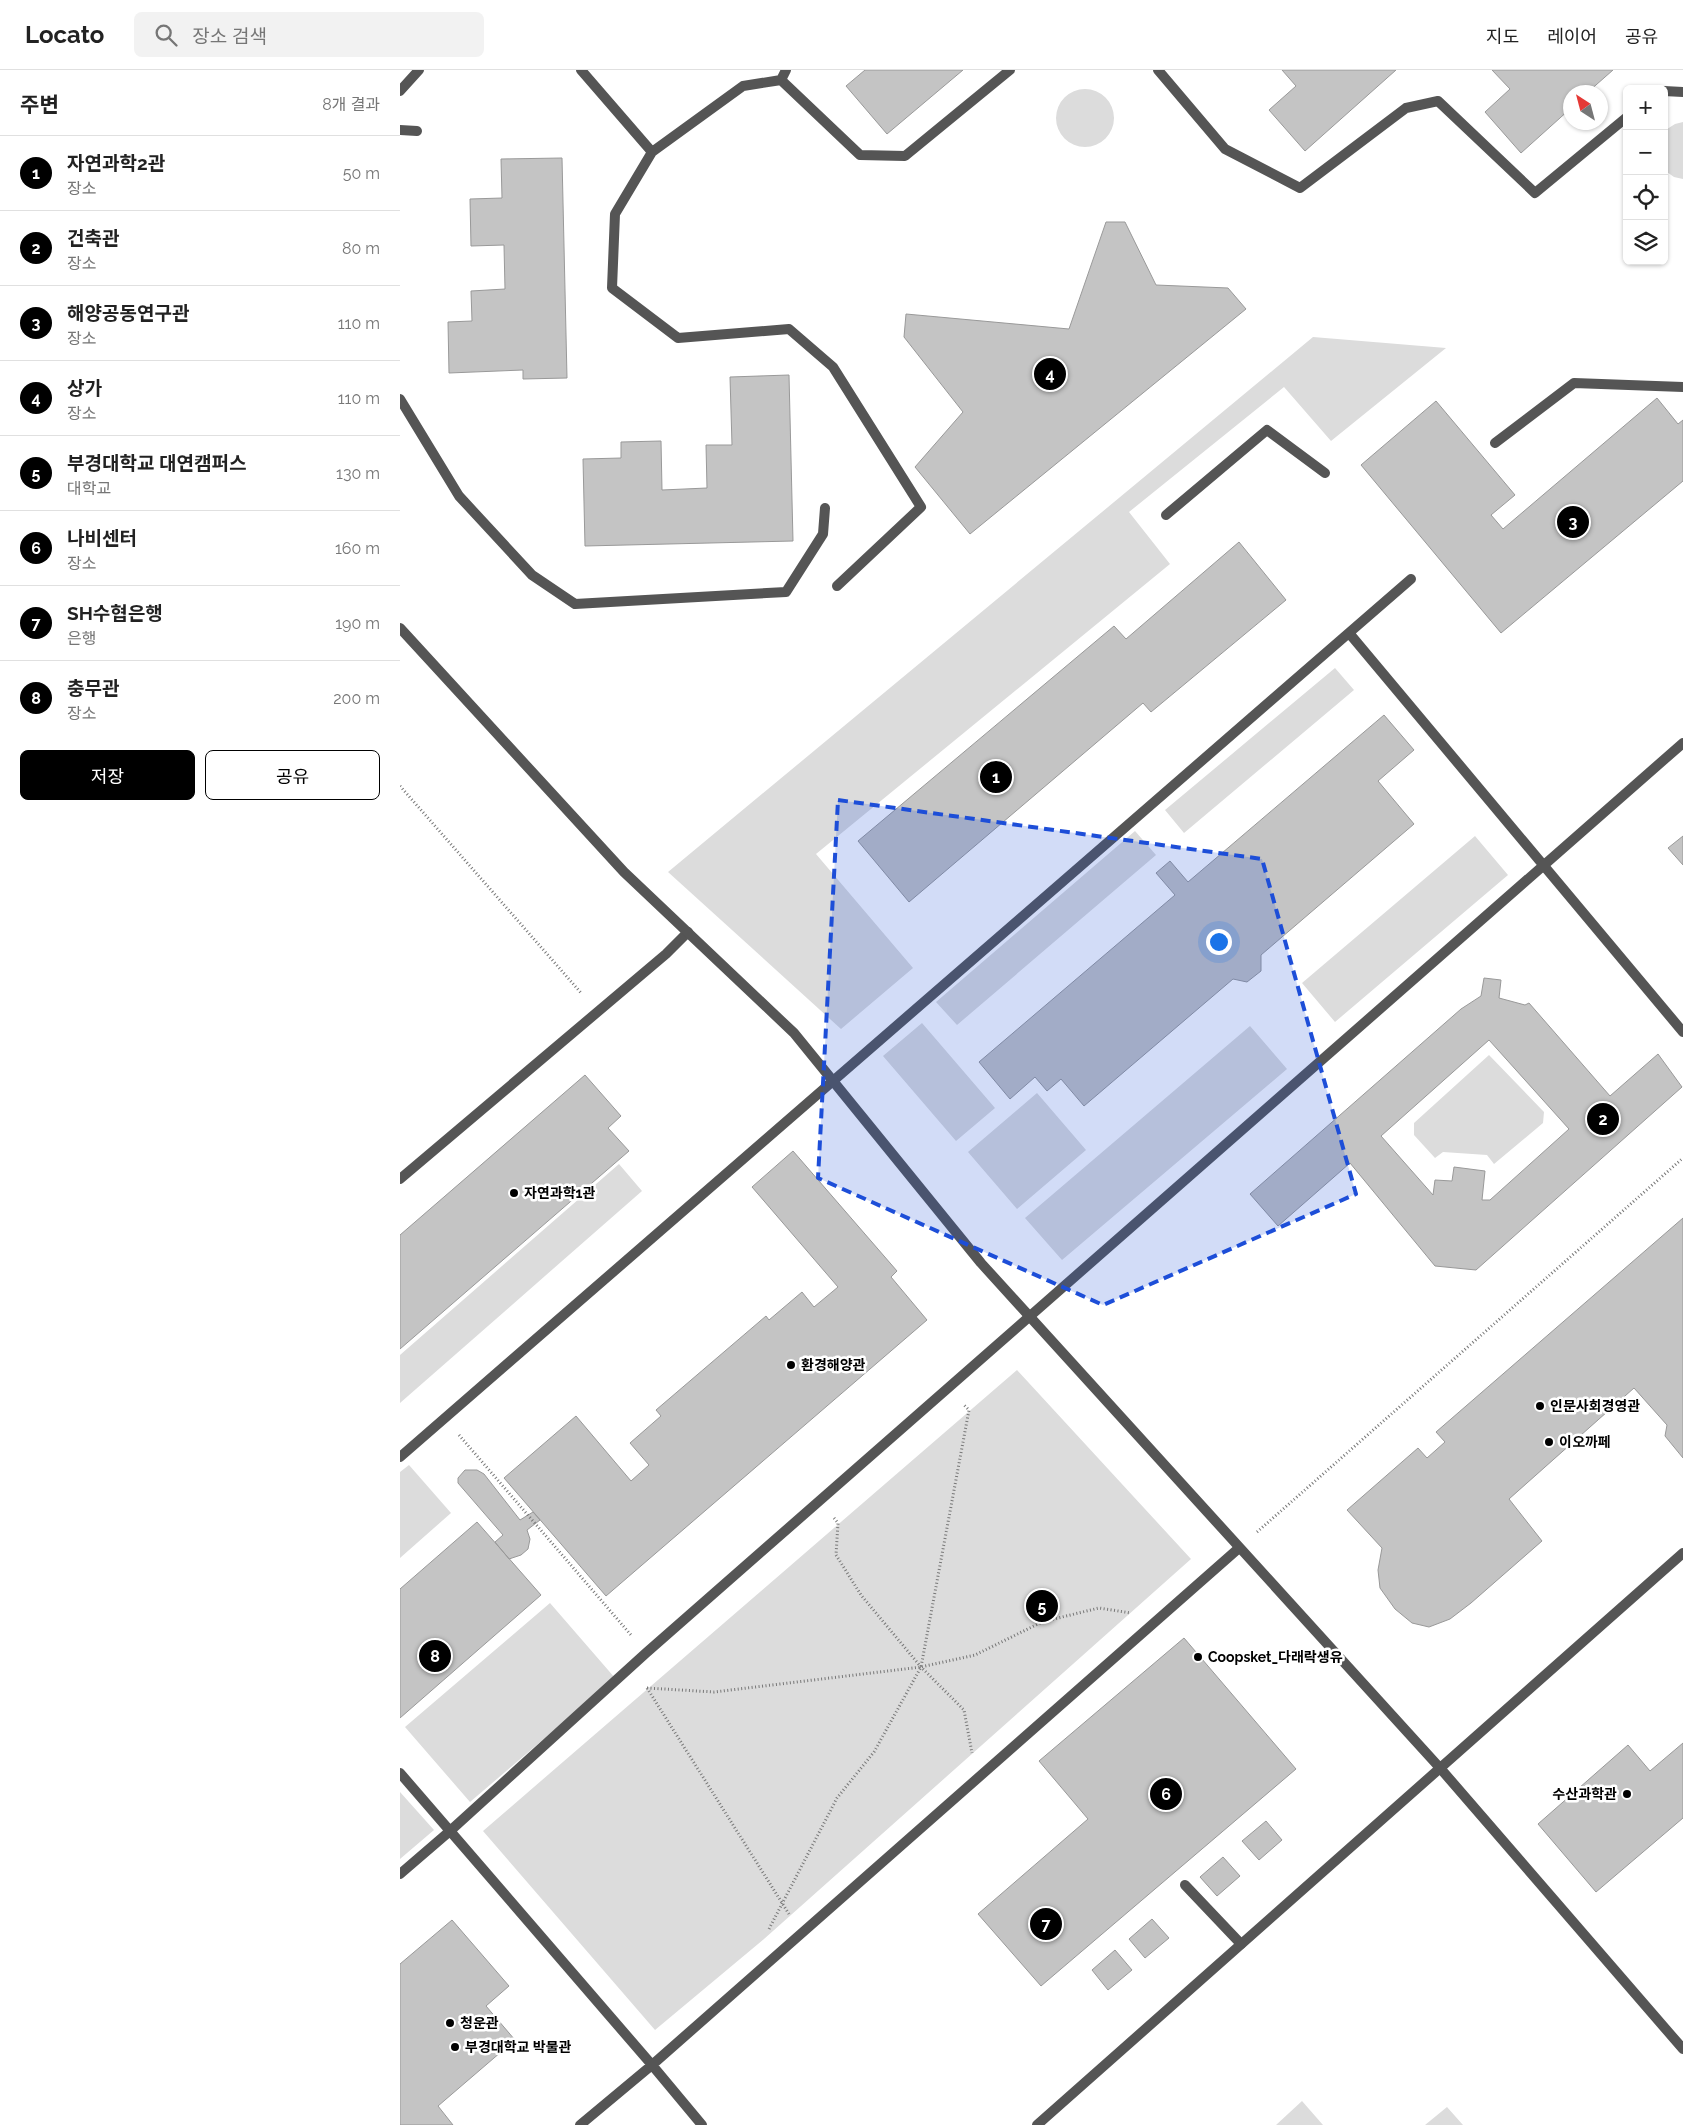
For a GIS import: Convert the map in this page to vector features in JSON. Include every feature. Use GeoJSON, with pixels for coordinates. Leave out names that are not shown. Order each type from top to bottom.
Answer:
{"type":"FeatureCollection","features":[{"type":"Feature","properties":{"kind":"street"},"geometry":{"type":"LineString","coordinates":[[400,91],[419,70]]}},
{"type":"Feature","properties":{"kind":"street"},"geometry":{"type":"LineString","coordinates":[[581,70],[652,152]]}},
{"type":"Feature","properties":{"kind":"street"},"geometry":{"type":"LineString","coordinates":[[781,80],[786,70]]}},
{"type":"Feature","properties":{"kind":"street"},"geometry":{"type":"LineString","coordinates":[[781,80],[860,155],[905,156],[1010,70]]}},
{"type":"Feature","properties":{"kind":"street"},"geometry":{"type":"LineString","coordinates":[[1158,70],[1224,149],[1300,188],[1406,108],[1438,102],[1535,193],[1623,120]]}},
{"type":"Feature","properties":{"kind":"street"},"geometry":{"type":"LineString","coordinates":[[781,80],[743,86],[652,152],[615,214],[612,288],[678,338],[789,329],[833,367],[921,507],[838,586]]}},
{"type":"Feature","properties":{"kind":"street"},"geometry":{"type":"LineString","coordinates":[[1668,91],[1683,92]]}},
{"type":"Feature","properties":{"kind":"street"},"geometry":{"type":"LineString","coordinates":[[400,130],[417,130]]}},
{"type":"Feature","properties":{"kind":"street"},"geometry":{"type":"LineString","coordinates":[[1495,444],[1574,383],[1683,387]]}},
{"type":"Feature","properties":{"kind":"street"},"geometry":{"type":"LineString","coordinates":[[400,399],[459,496],[532,575],[575,604],[786,592],[823,534],[824,508]]}},
{"type":"Feature","properties":{"kind":"street"},"geometry":{"type":"LineString","coordinates":[[1166,516],[1267,430],[1324,473]]}},
{"type":"Feature","properties":{"kind":"street"},"geometry":{"type":"LineString","coordinates":[[400,1457],[1411,578]]}},
{"type":"Feature","properties":{"kind":"street"},"geometry":{"type":"LineString","coordinates":[[400,628],[624,872],[794,1032],[980,1263],[1440,1768],[1683,2050]]}},
{"type":"Feature","properties":{"kind":"street"},"geometry":{"type":"LineString","coordinates":[[1349,633],[1683,1032]]}},
{"type":"Feature","properties":{"kind":"street"},"geometry":{"type":"LineString","coordinates":[[400,1874],[450,1831],[646,1652],[1683,743]]}},
{"type":"Feature","properties":{"kind":"street"},"geometry":{"type":"LineString","coordinates":[[400,1179],[666,954],[688,932]]}},
{"type":"Feature","properties":{"kind":"street"},"geometry":{"type":"LineString","coordinates":[[580,2125],[803,1932],[1239,1548]]}},
{"type":"Feature","properties":{"kind":"street"},"geometry":{"type":"LineString","coordinates":[[1037,2125],[1683,1553]]}},
{"type":"Feature","properties":{"kind":"street"},"geometry":{"type":"LineString","coordinates":[[400,1773],[652,2064],[702,2125]]}},
{"type":"Feature","properties":{"kind":"street"},"geometry":{"type":"LineString","coordinates":[[1185,1885],[1241,1944]]}},
{"type":"Feature","properties":{"kind":"path"},"geometry":{"type":"LineString","coordinates":[[400,786],[598,1012]]}},
{"type":"Feature","properties":{"kind":"path"},"geometry":{"type":"LineString","coordinates":[[1239,1548],[1683,1158]]}},
{"type":"Feature","properties":{"kind":"path"},"geometry":{"type":"LineString","coordinates":[[777,1954],[764,1939],[838,1798],[874,1752],[921,1667],[969,1410],[950,1386]]}},
{"type":"Feature","properties":{"kind":"path"},"geometry":{"type":"LineString","coordinates":[[445,1419],[646,1652]]}},
{"type":"Feature","properties":{"kind":"path"},"geometry":{"type":"LineString","coordinates":[[820,1500],[838,1523],[836,1556],[860,1595],[921,1667],[964,1710],[972,1754],[986,1770]]}},
{"type":"Feature","properties":{"kind":"path"},"geometry":{"type":"LineString","coordinates":[[647,1688],[714,1692],[921,1667],[976,1655],[1042,1622],[1099,1608],[1131,1613],[1147,1629]]}},
{"type":"Feature","properties":{"kind":"path"},"geometry":{"type":"LineString","coordinates":[[629,1668],[647,1688],[803,1932]]}},
{"type":"Feature","properties":{"kind":"highlighted area"},"geometry":{"type":"Polygon","coordinates":[[[838,800],[1262,859],[1356,1194],[1103,1305],[818,1178],[838,800]]]}},
{"type":"Feature","properties":{"kind":"shaded area"},"geometry":{"type":"Polygon","coordinates":[[[1085,89],[1096,91],[1109,102],[1114,118],[1112,129],[1101,142],[1085,147],[1074,145],[1061,134],[1056,118],[1058,107],[1069,94],[1085,89]]]}},
{"type":"Feature","properties":{"kind":"shaded area"},"geometry":{"type":"Polygon","coordinates":[[[1683,122],[1683,179],[1674,177],[1668,173],[1668,128],[1683,122]]]}},
{"type":"Feature","properties":{"kind":"shaded area"},"geometry":{"type":"Polygon","coordinates":[[[1313,337],[1446,348],[1331,441],[1284,387],[1129,512],[1170,564],[816,854],[913,968],[841,1029],[668,872],[1313,337]]]}},
{"type":"Feature","properties":{"kind":"shaded area"},"geometry":{"type":"Polygon","coordinates":[[[1335,668],[1354,690],[1184,833],[1165,810],[1335,668]]]}},
{"type":"Feature","properties":{"kind":"shaded area"},"geometry":{"type":"Polygon","coordinates":[[[1135,831],[1156,855],[957,1025],[936,1002],[1135,831]]]}},
{"type":"Feature","properties":{"kind":"shaded area"},"geometry":{"type":"Polygon","coordinates":[[[1475,836],[1508,875],[1335,1022],[1302,983],[1475,836]]]}},
{"type":"Feature","properties":{"kind":"shaded area"},"geometry":{"type":"Polygon","coordinates":[[[922,1023],[995,1108],[956,1141],[883,1056],[922,1023]]]}},
{"type":"Feature","properties":{"kind":"shaded area"},"geometry":{"type":"Polygon","coordinates":[[[1250,1026],[1287,1069],[1062,1260],[1025,1218],[1250,1026]]]}},
{"type":"Feature","properties":{"kind":"shaded area"},"geometry":{"type":"Polygon","coordinates":[[[1489,1055],[1544,1112],[1543,1123],[1494,1164],[1487,1155],[1443,1152],[1435,1158],[1414,1135],[1414,1123],[1489,1055]]]}},
{"type":"Feature","properties":{"kind":"shaded area"},"geometry":{"type":"Polygon","coordinates":[[[1037,1093],[1086,1150],[1017,1209],[968,1152],[1037,1093]]]}},
{"type":"Feature","properties":{"kind":"shaded area"},"geometry":{"type":"Polygon","coordinates":[[[619,1164],[642,1191],[400,1403],[400,1355],[619,1164]]]}},
{"type":"Feature","properties":{"kind":"shaded area"},"geometry":{"type":"Polygon","coordinates":[[[1017,1370],[1191,1559],[764,1939],[655,2030],[483,1831],[1017,1370]]]}},
{"type":"Feature","properties":{"kind":"shaded area"},"geometry":{"type":"Polygon","coordinates":[[[409,1465],[451,1513],[400,1558],[400,1472],[409,1465]]]}},
{"type":"Feature","properties":{"kind":"shaded area"},"geometry":{"type":"Polygon","coordinates":[[[550,1603],[615,1678],[470,1802],[405,1727],[550,1603]]]}},
{"type":"Feature","properties":{"kind":"shaded area"},"geometry":{"type":"Polygon","coordinates":[[[400,1792],[434,1830],[400,1859],[400,1792]]]}},
{"type":"Feature","properties":{"kind":"shaded area"},"geometry":{"type":"Polygon","coordinates":[[[1302,2101],[1323,2125],[1276,2125],[1302,2101]]]}},
{"type":"Feature","properties":{"kind":"shaded area"},"geometry":{"type":"Polygon","coordinates":[[[1447,2107],[1463,2125],[1425,2125],[1447,2107]]]}},
{"type":"Feature","properties":{"kind":"building"},"geometry":{"type":"Polygon","coordinates":[[[865,70],[963,70],[887,134],[846,86],[865,70]]]}},
{"type":"Feature","properties":{"kind":"building"},"geometry":{"type":"Polygon","coordinates":[[[1282,70],[1396,70],[1305,151],[1269,110],[1296,86],[1282,70]]]}},
{"type":"Feature","properties":{"kind":"building"},"geometry":{"type":"Polygon","coordinates":[[[1492,70],[1613,70],[1596,85],[1563,85],[1563,115],[1521,153],[1485,112],[1510,89],[1492,70]]]}},
{"type":"Feature","properties":{"kind":"building"},"geometry":{"type":"Polygon","coordinates":[[[562,158],[567,378],[523,379],[523,370],[449,373],[448,322],[472,321],[471,291],[505,289],[504,245],[471,246],[470,199],[502,198],[501,159],[562,158]]]}},
{"type":"Feature","properties":{"kind":"building"},"geometry":{"type":"Polygon","coordinates":[[[1106,222],[1125,222],[1156,285],[1228,288],[1246,309],[970,534],[915,467],[963,412],[904,337],[906,314],[1069,329],[1106,222]]]}},
{"type":"Feature","properties":{"kind":"building"},"geometry":{"type":"Polygon","coordinates":[[[789,375],[793,541],[585,546],[583,459],[621,458],[621,442],[661,441],[662,490],[707,488],[706,445],[732,445],[730,377],[789,375]]]}},
{"type":"Feature","properties":{"kind":"building"},"geometry":{"type":"Polygon","coordinates":[[[1657,398],[1678,424],[1683,420],[1683,481],[1501,633],[1361,465],[1436,401],[1515,495],[1491,515],[1503,529],[1657,398]]]}},
{"type":"Feature","properties":{"kind":"building"},"geometry":{"type":"Polygon","coordinates":[[[1239,542],[1286,600],[1151,712],[1143,703],[909,902],[858,841],[1114,626],[1126,639],[1239,542]]]}},
{"type":"Feature","properties":{"kind":"building"},"geometry":{"type":"Polygon","coordinates":[[[1384,715],[1414,750],[1378,781],[1414,824],[1261,955],[1261,971],[1247,982],[1233,979],[1084,1106],[1061,1079],[1047,1091],[1035,1077],[1010,1099],[979,1062],[1175,895],[1156,873],[1170,861],[1188,882],[1384,715]]]}},
{"type":"Feature","properties":{"kind":"building"},"geometry":{"type":"Polygon","coordinates":[[[1683,836],[1683,865],[1668,848],[1683,836]]]}},
{"type":"Feature","properties":{"kind":"building"},"geometry":{"type":"Polygon","coordinates":[[[1484,978],[1501,980],[1499,998],[1525,1005],[1529,1003],[1610,1096],[1658,1054],[1682,1087],[1476,1270],[1435,1266],[1350,1163],[1278,1226],[1250,1194],[1461,1009],[1481,996],[1484,978]],[[1489,1040],[1381,1136],[1433,1195],[1435,1180],[1452,1181],[1454,1167],[1485,1171],[1482,1200],[1490,1200],[1569,1129],[1489,1040]]]}},
{"type":"Feature","properties":{"kind":"building","name":"자연과학1관"},"geometry":{"type":"Polygon","coordinates":[[[585,1075],[621,1116],[608,1128],[629,1151],[400,1349],[400,1235],[585,1075]]]}},
{"type":"Feature","properties":{"kind":"building","name":"환경해양관"},"geometry":{"type":"Polygon","coordinates":[[[793,1151],[897,1271],[891,1277],[927,1320],[606,1596],[504,1478],[576,1416],[631,1481],[649,1465],[630,1443],[661,1416],[656,1410],[766,1316],[769,1320],[802,1292],[814,1307],[838,1287],[752,1187],[793,1151]]]}},
{"type":"Feature","properties":{"kind":"building","name":"인문사회경영관"},"geometry":{"type":"Polygon","coordinates":[[[1683,1218],[1683,1458],[1665,1436],[1667,1425],[1634,1388],[1509,1499],[1542,1541],[1450,1619],[1429,1627],[1412,1623],[1395,1609],[1380,1588],[1378,1570],[1382,1548],[1347,1510],[1418,1448],[1427,1458],[1445,1442],[1436,1432],[1683,1218]]]}},
{"type":"Feature","properties":{"kind":"building"},"geometry":{"type":"Polygon","coordinates":[[[465,1470],[477,1470],[484,1474],[520,1520],[533,1512],[540,1520],[527,1530],[530,1539],[528,1549],[521,1555],[509,1559],[495,1542],[503,1535],[458,1483],[458,1478],[465,1470]]]}},
{"type":"Feature","properties":{"kind":"building"},"geometry":{"type":"Polygon","coordinates":[[[477,1522],[541,1595],[400,1718],[400,1589],[477,1522]]]}},
{"type":"Feature","properties":{"kind":"building"},"geometry":{"type":"Polygon","coordinates":[[[1184,1638],[1296,1769],[1041,1986],[978,1914],[1088,1819],[1039,1761],[1184,1638]]]}},
{"type":"Feature","properties":{"kind":"building","name":"수산과학관"},"geometry":{"type":"Polygon","coordinates":[[[1683,1743],[1683,1818],[1596,1892],[1538,1824],[1628,1745],[1650,1771],[1683,1743]]]}},
{"type":"Feature","properties":{"kind":"building"},"geometry":{"type":"Polygon","coordinates":[[[1266,1821],[1282,1840],[1259,1860],[1242,1841],[1266,1821]]]}},
{"type":"Feature","properties":{"kind":"building"},"geometry":{"type":"Polygon","coordinates":[[[1223,1857],[1240,1876],[1217,1896],[1200,1877],[1223,1857]]]}},
{"type":"Feature","properties":{"kind":"building"},"geometry":{"type":"Polygon","coordinates":[[[1152,1919],[1169,1938],[1145,1958],[1129,1939],[1152,1919]]]}},
{"type":"Feature","properties":{"kind":"building","name":"청운관"},"geometry":{"type":"Polygon","coordinates":[[[452,1920],[509,1986],[486,2006],[515,2040],[438,2106],[453,2125],[400,2125],[400,1964],[452,1920]]]}},
{"type":"Feature","properties":{"kind":"building"},"geometry":{"type":"Polygon","coordinates":[[[1115,1950],[1132,1970],[1108,1990],[1092,1970],[1115,1950]]]}},
{"type":"Feature","properties":{"kind":"place","name":"상가"},"geometry":{"type":"Point","coordinates":[1050,374]}},
{"type":"Feature","properties":{"kind":"place","name":"해양공동연구관"},"geometry":{"type":"Point","coordinates":[1573,522]}},
{"type":"Feature","properties":{"kind":"place","name":"자연과학2관"},"geometry":{"type":"Point","coordinates":[996,777]}},
{"type":"Feature","properties":{"kind":"place","name":"건축관"},"geometry":{"type":"Point","coordinates":[1603,1119]}},
{"type":"Feature","properties":{"kind":"place","name":"자연과학1관"},"geometry":{"type":"Point","coordinates":[514,1193]}},
{"type":"Feature","properties":{"kind":"place","name":"환경해양관"},"geometry":{"type":"Point","coordinates":[791,1365]}},
{"type":"Feature","properties":{"kind":"place","name":"인문사회경영관"},"geometry":{"type":"Point","coordinates":[1540,1406]}},
{"type":"Feature","properties":{"kind":"place","name":"이오까페"},"geometry":{"type":"Point","coordinates":[1549,1442]}},
{"type":"Feature","properties":{"kind":"place","name":"부경대학교 대연캠퍼스"},"geometry":{"type":"Point","coordinates":[1042,1606]}},
{"type":"Feature","properties":{"kind":"place","name":"충무관"},"geometry":{"type":"Point","coordinates":[435,1656]}},
{"type":"Feature","properties":{"kind":"place","name":"Coopsket_다래락생유"},"geometry":{"type":"Point","coordinates":[1198,1657]}},
{"type":"Feature","properties":{"kind":"place","name":"나비센터"},"geometry":{"type":"Point","coordinates":[1166,1794]}},
{"type":"Feature","properties":{"kind":"place","name":"수산과학관"},"geometry":{"type":"Point","coordinates":[1627,1794]}},
{"type":"Feature","properties":{"kind":"place","name":"SH수협은행"},"geometry":{"type":"Point","coordinates":[1046,1924]}},
{"type":"Feature","properties":{"kind":"place","name":"청운관"},"geometry":{"type":"Point","coordinates":[450,2023]}},
{"type":"Feature","properties":{"kind":"place","name":"부경대학교 박물관"},"geometry":{"type":"Point","coordinates":[455,2047]}}]}
